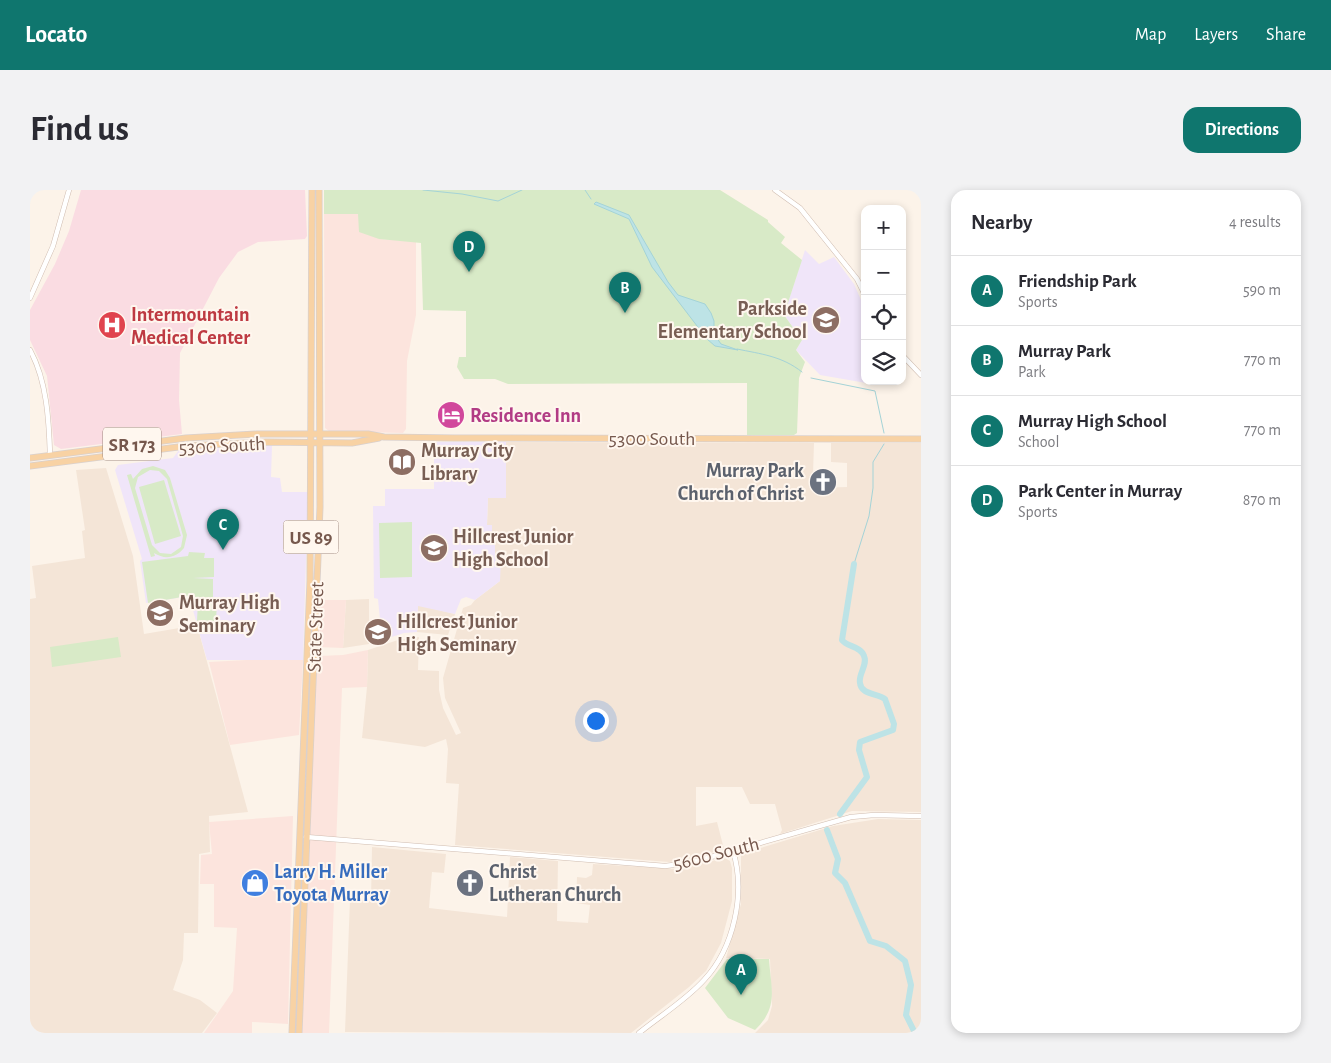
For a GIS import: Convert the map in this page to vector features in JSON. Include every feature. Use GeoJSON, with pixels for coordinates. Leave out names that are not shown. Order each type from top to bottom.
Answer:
{"type":"FeatureCollection","features":[{"type":"Feature","properties":{"kind":"main road","name":"State Street"},"geometry":{"type":"LineString","coordinates":[[292,1033],[310,581],[312,190]]}},
{"type":"Feature","properties":{"kind":"main road","name":"State Street"},"geometry":{"type":"LineString","coordinates":[[299,1033],[321,443],[319,190]]}},
{"type":"Feature","properties":{"kind":"main road","name":"5300 South"},"geometry":{"type":"LineString","coordinates":[[30,458],[186,438],[236,435],[368,434],[384,437],[921,439]]}},
{"type":"Feature","properties":{"kind":"main road"},"geometry":{"type":"LineString","coordinates":[[186,446],[194,442],[226,440],[236,435]]}},
{"type":"Feature","properties":{"kind":"main road","name":"5300 South"},"geometry":{"type":"LineString","coordinates":[[30,466],[186,446],[312,442],[352,443],[384,437]]}},
{"type":"Feature","properties":{"kind":"main road"},"geometry":{"type":"LineString","coordinates":[[142,451],[150,446],[179,443],[186,438]]}},
{"type":"Feature","properties":{"kind":"street"},"geometry":{"type":"LineString","coordinates":[[30,298],[53,246],[69,190]]}},
{"type":"Feature","properties":{"kind":"street"},"geometry":{"type":"LineString","coordinates":[[775,190],[800,208],[857,279],[861,287]]}},
{"type":"Feature","properties":{"kind":"street"},"geometry":{"type":"LineString","coordinates":[[30,350],[38,367],[45,394],[50,456]]}},
{"type":"Feature","properties":{"kind":"street"},"geometry":{"type":"LineString","coordinates":[[906,359],[921,375]]}},
{"type":"Feature","properties":{"kind":"street","name":"5600 South"},"geometry":{"type":"LineString","coordinates":[[299,837],[660,866],[690,863],[850,817],[874,814],[921,816]]}},
{"type":"Feature","properties":{"kind":"street"},"geometry":{"type":"LineString","coordinates":[[639,1033],[697,987],[720,958],[729,934],[737,902],[738,873],[733,851]]}},
{"type":"Feature","properties":{"kind":"shaded area","name":"Intermountain Medical Center"},"geometry":{"type":"Polygon","coordinates":[[[81,190],[305,190],[307,236],[305,239],[258,242],[238,252],[219,278],[180,353],[179,400],[182,434],[61,449],[54,445],[47,376],[30,340],[30,310],[55,264],[69,231],[81,190]]]}},
{"type":"Feature","properties":{"kind":"shaded area"},"geometry":{"type":"Polygon","coordinates":[[[324,214],[358,214],[379,239],[416,241],[416,315],[407,361],[406,429],[403,433],[329,431],[325,428],[324,214]]]}},
{"type":"Feature","properties":{"kind":"shaded area","name":"Parkside Elementary School"},"geometry":{"type":"Polygon","coordinates":[[[805,250],[819,264],[834,257],[854,284],[861,300],[861,382],[820,375],[796,350],[802,340],[784,315],[805,250]]]}},
{"type":"Feature","properties":{"kind":"shaded area","name":"Hillcrest Junior High School"},"geometry":{"type":"Polygon","coordinates":[[[434,442],[506,442],[506,498],[488,498],[487,525],[492,525],[492,537],[495,538],[495,559],[501,558],[500,581],[475,600],[466,597],[461,599],[455,614],[418,606],[417,632],[404,633],[382,640],[378,599],[374,598],[373,506],[385,506],[385,489],[434,489],[434,442]]]}},
{"type":"Feature","properties":{"kind":"shaded area"},"geometry":{"type":"Polygon","coordinates":[[[506,442],[814,443],[813,474],[811,474],[812,488],[847,487],[847,463],[831,462],[831,443],[921,443],[921,812],[852,811],[780,834],[782,830],[775,804],[750,804],[742,787],[696,787],[696,826],[717,822],[724,849],[686,860],[669,862],[455,845],[459,784],[446,783],[448,749],[446,739],[425,747],[362,738],[367,687],[368,650],[398,640],[419,637],[418,670],[439,671],[439,690],[443,708],[456,735],[461,733],[445,698],[443,678],[463,608],[471,605],[500,581],[500,558],[495,559],[495,538],[492,538],[487,525],[488,497],[506,497],[506,442]]]}},
{"type":"Feature","properties":{"kind":"shaded area"},"geometry":{"type":"Polygon","coordinates":[[[272,446],[271,477],[280,478],[282,492],[308,492],[303,660],[207,660],[189,596],[146,603],[140,561],[142,559],[115,470],[118,465],[173,458],[179,450],[272,446]]]}},
{"type":"Feature","properties":{"kind":"shaded area"},"geometry":{"type":"Polygon","coordinates":[[[106,468],[133,556],[144,634],[197,625],[248,812],[209,816],[210,852],[199,854],[198,933],[184,933],[183,960],[173,990],[200,1000],[217,1013],[202,1033],[30,1033],[30,599],[36,598],[32,566],[85,558],[82,531],[85,530],[76,470],[106,468]]]}},
{"type":"Feature","properties":{"kind":"shaded area"},"geometry":{"type":"Polygon","coordinates":[[[369,599],[369,644],[343,648],[346,600],[369,599]]]}},
{"type":"Feature","properties":{"kind":"shaded area"},"geometry":{"type":"Polygon","coordinates":[[[319,600],[346,600],[343,648],[318,647],[319,600]]]}},
{"type":"Feature","properties":{"kind":"shaded area"},"geometry":{"type":"Polygon","coordinates":[[[418,605],[455,614],[448,635],[417,632],[418,605]]]}},
{"type":"Feature","properties":{"kind":"shaded area"},"geometry":{"type":"Polygon","coordinates":[[[368,650],[367,687],[342,688],[329,1033],[302,1033],[317,658],[319,656],[343,655],[368,650]]]}},
{"type":"Feature","properties":{"kind":"shaded area"},"geometry":{"type":"Polygon","coordinates":[[[286,658],[303,660],[299,735],[230,745],[209,662],[286,658]]]}},
{"type":"Feature","properties":{"kind":"shaded area"},"geometry":{"type":"Polygon","coordinates":[[[293,816],[288,1024],[252,1022],[252,1033],[204,1033],[233,991],[237,928],[214,927],[214,884],[200,884],[201,855],[212,854],[209,822],[293,816]]]}},
{"type":"Feature","properties":{"kind":"shaded area"},"geometry":{"type":"Polygon","coordinates":[[[878,819],[921,820],[921,1033],[755,1033],[768,1020],[772,1006],[770,959],[726,958],[741,904],[741,854],[833,826],[878,819]]]}},
{"type":"Feature","properties":{"kind":"shaded area"},"geometry":{"type":"Polygon","coordinates":[[[372,847],[446,854],[444,873],[432,872],[429,908],[507,917],[510,857],[558,861],[557,921],[588,923],[590,905],[576,903],[577,877],[586,878],[592,875],[593,864],[677,869],[725,858],[730,861],[732,868],[732,901],[721,943],[706,971],[689,987],[631,1033],[345,1032],[350,899],[371,901],[372,847]]]}},
{"type":"Feature","properties":{"kind":"green space"},"geometry":{"type":"Polygon","coordinates":[[[324,190],[720,190],[768,220],[785,237],[781,243],[802,260],[784,315],[802,340],[796,350],[805,362],[799,378],[797,433],[794,435],[747,435],[747,383],[508,384],[495,379],[464,379],[457,367],[459,357],[466,357],[466,311],[423,310],[421,243],[379,239],[359,232],[358,214],[324,214],[324,190]]]}},
{"type":"Feature","properties":{"kind":"green space"},"geometry":{"type":"Polygon","coordinates":[[[153,466],[165,470],[170,478],[187,535],[184,548],[174,556],[162,557],[154,553],[155,556],[151,557],[127,475],[131,474],[133,479],[142,469],[153,466]],[[150,470],[138,477],[135,488],[152,545],[160,553],[171,554],[181,547],[183,536],[167,479],[159,471],[150,470]]]}},
{"type":"Feature","properties":{"kind":"green space"},"geometry":{"type":"Polygon","coordinates":[[[164,480],[181,536],[155,544],[139,487],[164,480]]]}},
{"type":"Feature","properties":{"kind":"green space"},"geometry":{"type":"Polygon","coordinates":[[[412,522],[412,577],[380,578],[379,523],[412,522]]]}},
{"type":"Feature","properties":{"kind":"green space"},"geometry":{"type":"Polygon","coordinates":[[[189,552],[205,553],[204,558],[214,558],[214,577],[193,578],[213,579],[213,599],[194,598],[193,595],[148,603],[142,562],[188,556],[189,552]]]}},
{"type":"Feature","properties":{"kind":"green space"},"geometry":{"type":"Polygon","coordinates":[[[198,601],[217,602],[216,621],[197,621],[198,601]]]}},
{"type":"Feature","properties":{"kind":"green space"},"geometry":{"type":"Polygon","coordinates":[[[118,637],[121,657],[52,667],[50,647],[118,637]]]}},
{"type":"Feature","properties":{"kind":"green space"},"geometry":{"type":"Polygon","coordinates":[[[727,959],[769,959],[772,989],[771,1005],[763,1022],[755,1030],[728,1018],[705,988],[727,959]]]}},
{"type":"Feature","properties":{"kind":"water"},"geometry":{"type":"Polygon","coordinates":[[[596,202],[629,215],[668,282],[678,295],[705,304],[714,321],[714,334],[721,344],[738,350],[715,346],[707,339],[652,267],[629,219],[594,204],[596,202]]]}},
{"type":"Feature","properties":{"kind":"waterway"},"geometry":{"type":"LineString","coordinates":[[423,190],[462,194],[498,201],[522,190]]}},
{"type":"Feature","properties":{"kind":"waterway"},"geometry":{"type":"LineString","coordinates":[[585,190],[591,199]]}},
{"type":"Feature","properties":{"kind":"waterway"},"geometry":{"type":"LineString","coordinates":[[737,349],[779,359],[802,372]]}},
{"type":"Feature","properties":{"kind":"waterway"},"geometry":{"type":"LineString","coordinates":[[811,378],[875,391],[884,433]]}},
{"type":"Feature","properties":{"kind":"waterway"},"geometry":{"type":"LineString","coordinates":[[854,564],[869,516],[873,488],[873,462],[884,444]]}},
{"type":"Feature","properties":{"kind":"waterway"},"geometry":{"type":"LineString","coordinates":[[840,814],[867,777],[859,750],[860,742],[893,730],[894,724],[885,699],[867,692],[861,687],[860,676],[865,663],[862,653],[842,640],[854,564]]}},
{"type":"Feature","properties":{"kind":"waterway"},"geometry":{"type":"LineString","coordinates":[[827,830],[838,859],[835,873],[845,883],[870,941],[886,946],[905,961],[911,985],[906,1015],[915,1033]]}},
{"type":"Feature","properties":{"kind":"place","name":"Park Center in Murray"},"geometry":{"type":"Point","coordinates":[469,272]}},
{"type":"Feature","properties":{"kind":"place","name":"Murray Park"},"geometry":{"type":"Point","coordinates":[625,313]}},
{"type":"Feature","properties":{"kind":"place","name":"Parkside Elementary School"},"geometry":{"type":"Point","coordinates":[826,320]}},
{"type":"Feature","properties":{"kind":"place","name":"Intermountain Medical Center"},"geometry":{"type":"Point","coordinates":[112,325]}},
{"type":"Feature","properties":{"kind":"place","name":"Residence Inn"},"geometry":{"type":"Point","coordinates":[451,415]}},
{"type":"Feature","properties":{"kind":"place","name":"Murray City Library"},"geometry":{"type":"Point","coordinates":[402,462]}},
{"type":"Feature","properties":{"kind":"place","name":"Murray Park Church of Christ"},"geometry":{"type":"Point","coordinates":[823,482]}},
{"type":"Feature","properties":{"kind":"place","name":"Hillcrest Junior High School"},"geometry":{"type":"Point","coordinates":[434,548]}},
{"type":"Feature","properties":{"kind":"place","name":"Murray High School"},"geometry":{"type":"Point","coordinates":[223,550]}},
{"type":"Feature","properties":{"kind":"place","name":"Murray High Seminary"},"geometry":{"type":"Point","coordinates":[160,613]}},
{"type":"Feature","properties":{"kind":"place","name":"Hillcrest Junior High Seminary"},"geometry":{"type":"Point","coordinates":[378,632]}},
{"type":"Feature","properties":{"kind":"place","name":"Larry H. Miller Toyota Murray"},"geometry":{"type":"Point","coordinates":[255,883]}},
{"type":"Feature","properties":{"kind":"place","name":"Christ Lutheran Church"},"geometry":{"type":"Point","coordinates":[470,883]}},
{"type":"Feature","properties":{"kind":"place","name":"Friendship Park"},"geometry":{"type":"Point","coordinates":[741,995]}}]}
